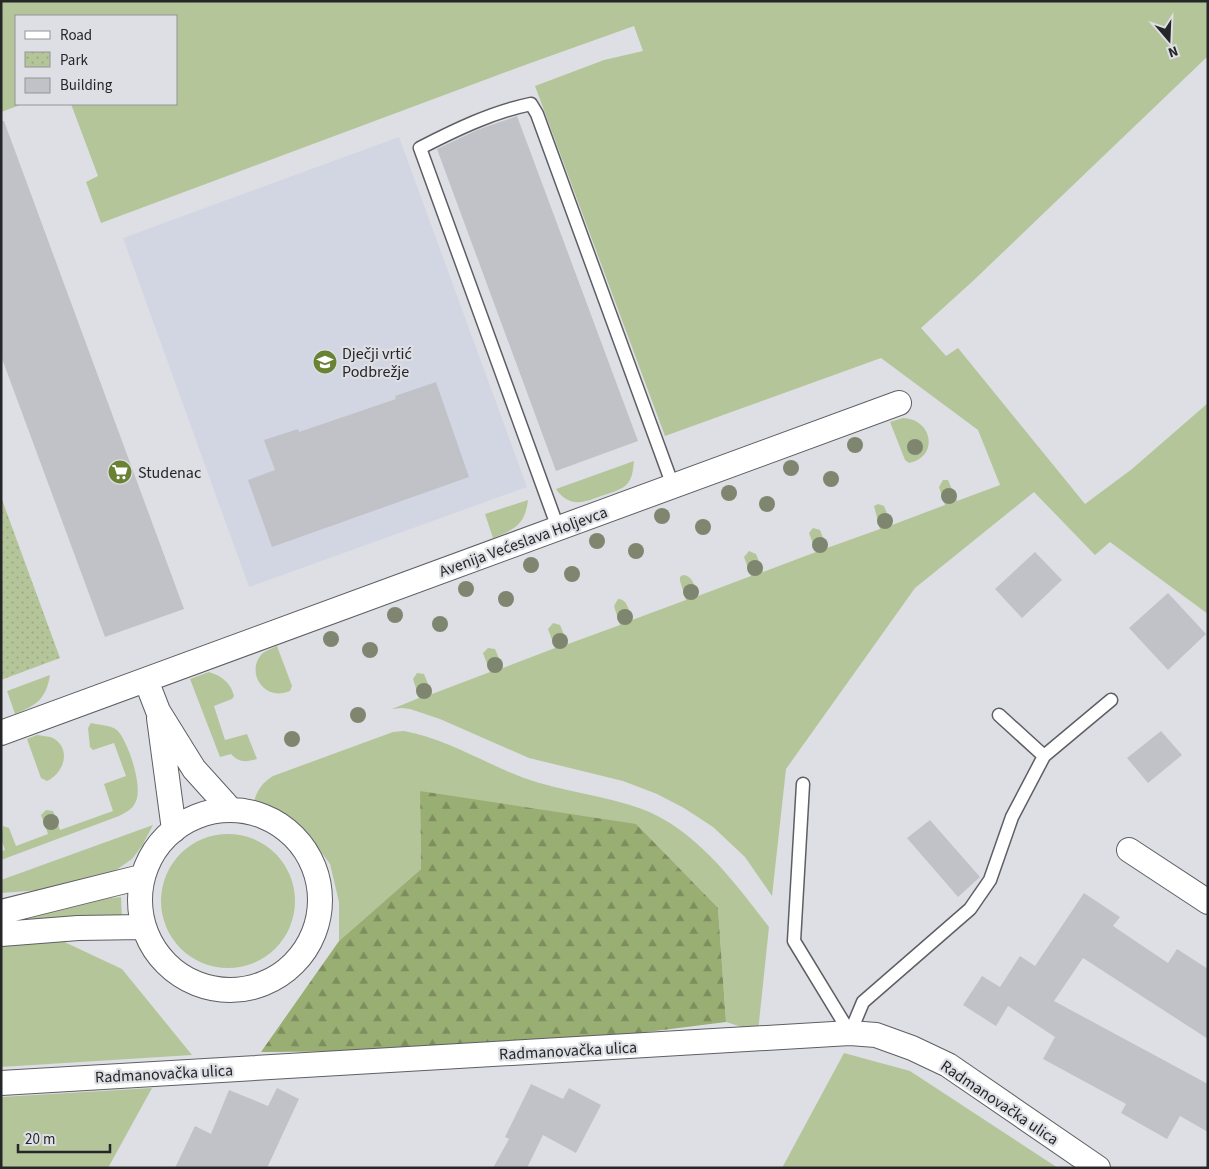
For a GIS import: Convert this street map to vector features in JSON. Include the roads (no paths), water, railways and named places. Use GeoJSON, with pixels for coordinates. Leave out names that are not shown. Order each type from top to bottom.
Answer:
{"type":"FeatureCollection","features":[{"type":"Feature","properties":{"kind":"street","name":"Avenija Većeslava Holjevca"},"geometry":{"type":"LineString","coordinates":[[1,733],[899,403]]}},
{"type":"Feature","properties":{"kind":"street"},"geometry":{"type":"LineString","coordinates":[[146,680],[158,712],[194,769],[231,810]]}},
{"type":"Feature","properties":{"kind":"street"},"geometry":{"type":"LineString","coordinates":[[158,712],[174,830]]}},
{"type":"Feature","properties":{"kind":"street"},"geometry":{"type":"LineString","coordinates":[[231,810],[261,815],[288,830],[308,853],[319,882],[320,912],[311,942],[292,966],[267,983],[237,991],[207,988],[179,976],[157,954],[143,927],[139,904],[141,877],[153,852],[174,830],[200,815],[231,810]]}},
{"type":"Feature","properties":{"kind":"street"},"geometry":{"type":"LineString","coordinates":[[1129,850],[1208,902]]}},
{"type":"Feature","properties":{"kind":"street"},"geometry":{"type":"LineString","coordinates":[[1,912],[141,877]]}},
{"type":"Feature","properties":{"kind":"street"},"geometry":{"type":"LineString","coordinates":[[1,934],[78,928],[143,927]]}},
{"type":"Feature","properties":{"kind":"street","name":"Radmanovačka ulica"},"geometry":{"type":"LineString","coordinates":[[1,1083],[850,1033],[876,1034],[948,1065],[1098,1168]]}},
{"type":"Feature","properties":{"kind":"lane"},"geometry":{"type":"LineString","coordinates":[[558,528],[420,148],[466,126],[518,107],[531,104],[537,114],[673,486]]}},
{"type":"Feature","properties":{"kind":"lane"},"geometry":{"type":"LineString","coordinates":[[850,1033],[863,1002],[970,909],[990,880],[1012,817],[1044,756],[1111,700]]}},
{"type":"Feature","properties":{"kind":"lane"},"geometry":{"type":"LineString","coordinates":[[999,715],[1044,756]]}},
{"type":"Feature","properties":{"kind":"lane"},"geometry":{"type":"LineString","coordinates":[[804,784],[794,941],[850,1033]]}},
{"type":"Feature","properties":{"kind":"place","name":"Dječji vrtić Podbrežje"},"geometry":{"type":"Point","coordinates":[325,362]}},
{"type":"Feature","properties":{"kind":"place","name":"Studenac"},"geometry":{"type":"Point","coordinates":[120,472]}}]}
